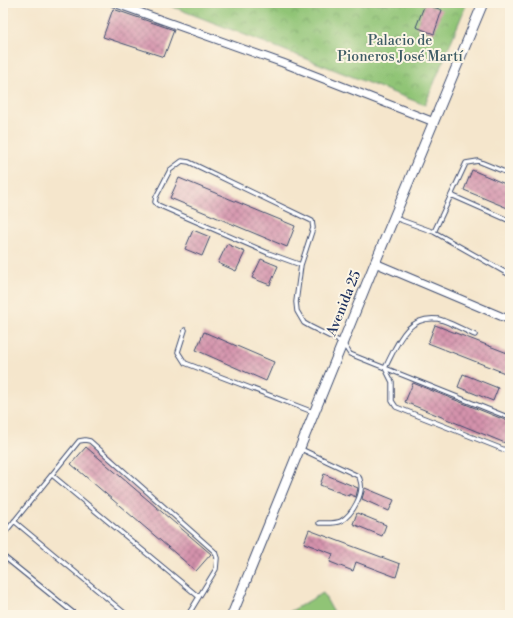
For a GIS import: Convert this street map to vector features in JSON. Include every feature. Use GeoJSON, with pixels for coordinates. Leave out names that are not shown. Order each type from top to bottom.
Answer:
{"type":"FeatureCollection","features":[{"type":"Feature","properties":{"kind":"street"},"geometry":{"type":"LineString","coordinates":[[114,3],[283,63],[434,122]]}},
{"type":"Feature","properties":{"kind":"street","name":"Avenida 25"},"geometry":{"type":"LineString","coordinates":[[232,615],[482,3]]}},
{"type":"Feature","properties":{"kind":"street"},"geometry":{"type":"LineString","coordinates":[[375,263],[510,320]]}},
{"type":"Feature","properties":{"kind":"lane"},"geometry":{"type":"LineString","coordinates":[[434,232],[466,163],[478,161],[510,174]]}},
{"type":"Feature","properties":{"kind":"lane"},"geometry":{"type":"LineString","coordinates":[[301,265],[268,253],[158,205],[156,202],[156,197],[170,170],[182,162],[189,162],[309,219],[312,222],[313,228],[301,265],[296,302],[299,317],[304,322],[342,343],[350,354],[510,418]]}},
{"type":"Feature","properties":{"kind":"lane"},"geometry":{"type":"LineString","coordinates":[[451,195],[510,221]]}},
{"type":"Feature","properties":{"kind":"lane"},"geometry":{"type":"LineString","coordinates":[[394,217],[434,232],[510,275]]}},
{"type":"Feature","properties":{"kind":"lane"},"geometry":{"type":"LineString","coordinates":[[385,368],[402,334],[412,325],[425,320],[439,319],[475,335]]}},
{"type":"Feature","properties":{"kind":"lane"},"geometry":{"type":"LineString","coordinates":[[185,330],[178,352],[185,363],[314,412]]}},
{"type":"Feature","properties":{"kind":"lane"},"geometry":{"type":"LineString","coordinates":[[385,368],[392,382],[392,401],[396,407],[510,452]]}},
{"type":"Feature","properties":{"kind":"lane"},"geometry":{"type":"LineString","coordinates":[[3,534],[79,441],[90,441],[215,552],[218,558],[216,569],[188,615]]}},
{"type":"Feature","properties":{"kind":"lane"},"geometry":{"type":"LineString","coordinates":[[300,448],[356,475],[360,480],[361,490],[355,507],[348,516],[339,522],[329,524],[319,523]]}},
{"type":"Feature","properties":{"kind":"lane"},"geometry":{"type":"LineString","coordinates":[[52,475],[198,598]]}},
{"type":"Feature","properties":{"kind":"lane"},"geometry":{"type":"LineString","coordinates":[[14,521],[127,615]]}},
{"type":"Feature","properties":{"kind":"lane"},"geometry":{"type":"LineString","coordinates":[[3,556],[76,615]]}},
{"type":"Feature","properties":{"kind":"green space","name":"Palacio de Pioneros José Martí"},"geometry":{"type":"Polygon","coordinates":[[[163,3],[467,3],[425,105],[163,3]]]}},
{"type":"Feature","properties":{"kind":"green space"},"geometry":{"type":"Polygon","coordinates":[[[323,593],[335,615],[284,615],[323,593]]]}},
{"type":"Feature","properties":{"kind":"building"},"geometry":{"type":"Polygon","coordinates":[[[425,4],[442,10],[434,34],[416,27],[425,4]]]}},
{"type":"Feature","properties":{"kind":"building"},"geometry":{"type":"Polygon","coordinates":[[[113,9],[174,30],[164,57],[103,37],[113,9]]]}},
{"type":"Feature","properties":{"kind":"building"},"geometry":{"type":"Polygon","coordinates":[[[472,170],[510,186],[510,209],[464,190],[472,170]]]}},
{"type":"Feature","properties":{"kind":"building"},"geometry":{"type":"Polygon","coordinates":[[[179,178],[295,226],[287,247],[170,198],[179,178]]]}},
{"type":"Feature","properties":{"kind":"building"},"geometry":{"type":"Polygon","coordinates":[[[193,230],[210,237],[202,256],[185,249],[193,230]]]}},
{"type":"Feature","properties":{"kind":"building"},"geometry":{"type":"Polygon","coordinates":[[[227,244],[245,252],[236,271],[218,263],[227,244]]]}},
{"type":"Feature","properties":{"kind":"building"},"geometry":{"type":"Polygon","coordinates":[[[261,259],[278,266],[270,285],[252,278],[261,259]]]}},
{"type":"Feature","properties":{"kind":"building"},"geometry":{"type":"Polygon","coordinates":[[[435,325],[510,354],[510,375],[428,343],[435,325]]]}},
{"type":"Feature","properties":{"kind":"building"},"geometry":{"type":"Polygon","coordinates":[[[204,332],[274,362],[266,381],[196,350],[204,332]]]}},
{"type":"Feature","properties":{"kind":"building"},"geometry":{"type":"Polygon","coordinates":[[[463,374],[498,388],[493,401],[458,387],[463,374]]]}},
{"type":"Feature","properties":{"kind":"building"},"geometry":{"type":"Polygon","coordinates":[[[413,383],[510,422],[510,445],[405,402],[413,383]]]}},
{"type":"Feature","properties":{"kind":"building"},"geometry":{"type":"Polygon","coordinates":[[[86,447],[211,554],[196,571],[71,464],[86,447]]]}},
{"type":"Feature","properties":{"kind":"building"},"geometry":{"type":"Polygon","coordinates":[[[324,474],[358,488],[356,497],[349,494],[349,496],[320,485],[324,474]]]}},
{"type":"Feature","properties":{"kind":"building"},"geometry":{"type":"Polygon","coordinates":[[[365,488],[394,500],[389,511],[362,499],[365,488]]]}},
{"type":"Feature","properties":{"kind":"building"},"geometry":{"type":"Polygon","coordinates":[[[357,513],[386,525],[382,536],[353,524],[357,513]]]}},
{"type":"Feature","properties":{"kind":"building"},"geometry":{"type":"Polygon","coordinates":[[[309,530],[400,564],[396,577],[356,562],[353,571],[330,562],[333,554],[304,543],[309,530]]]}}]}
